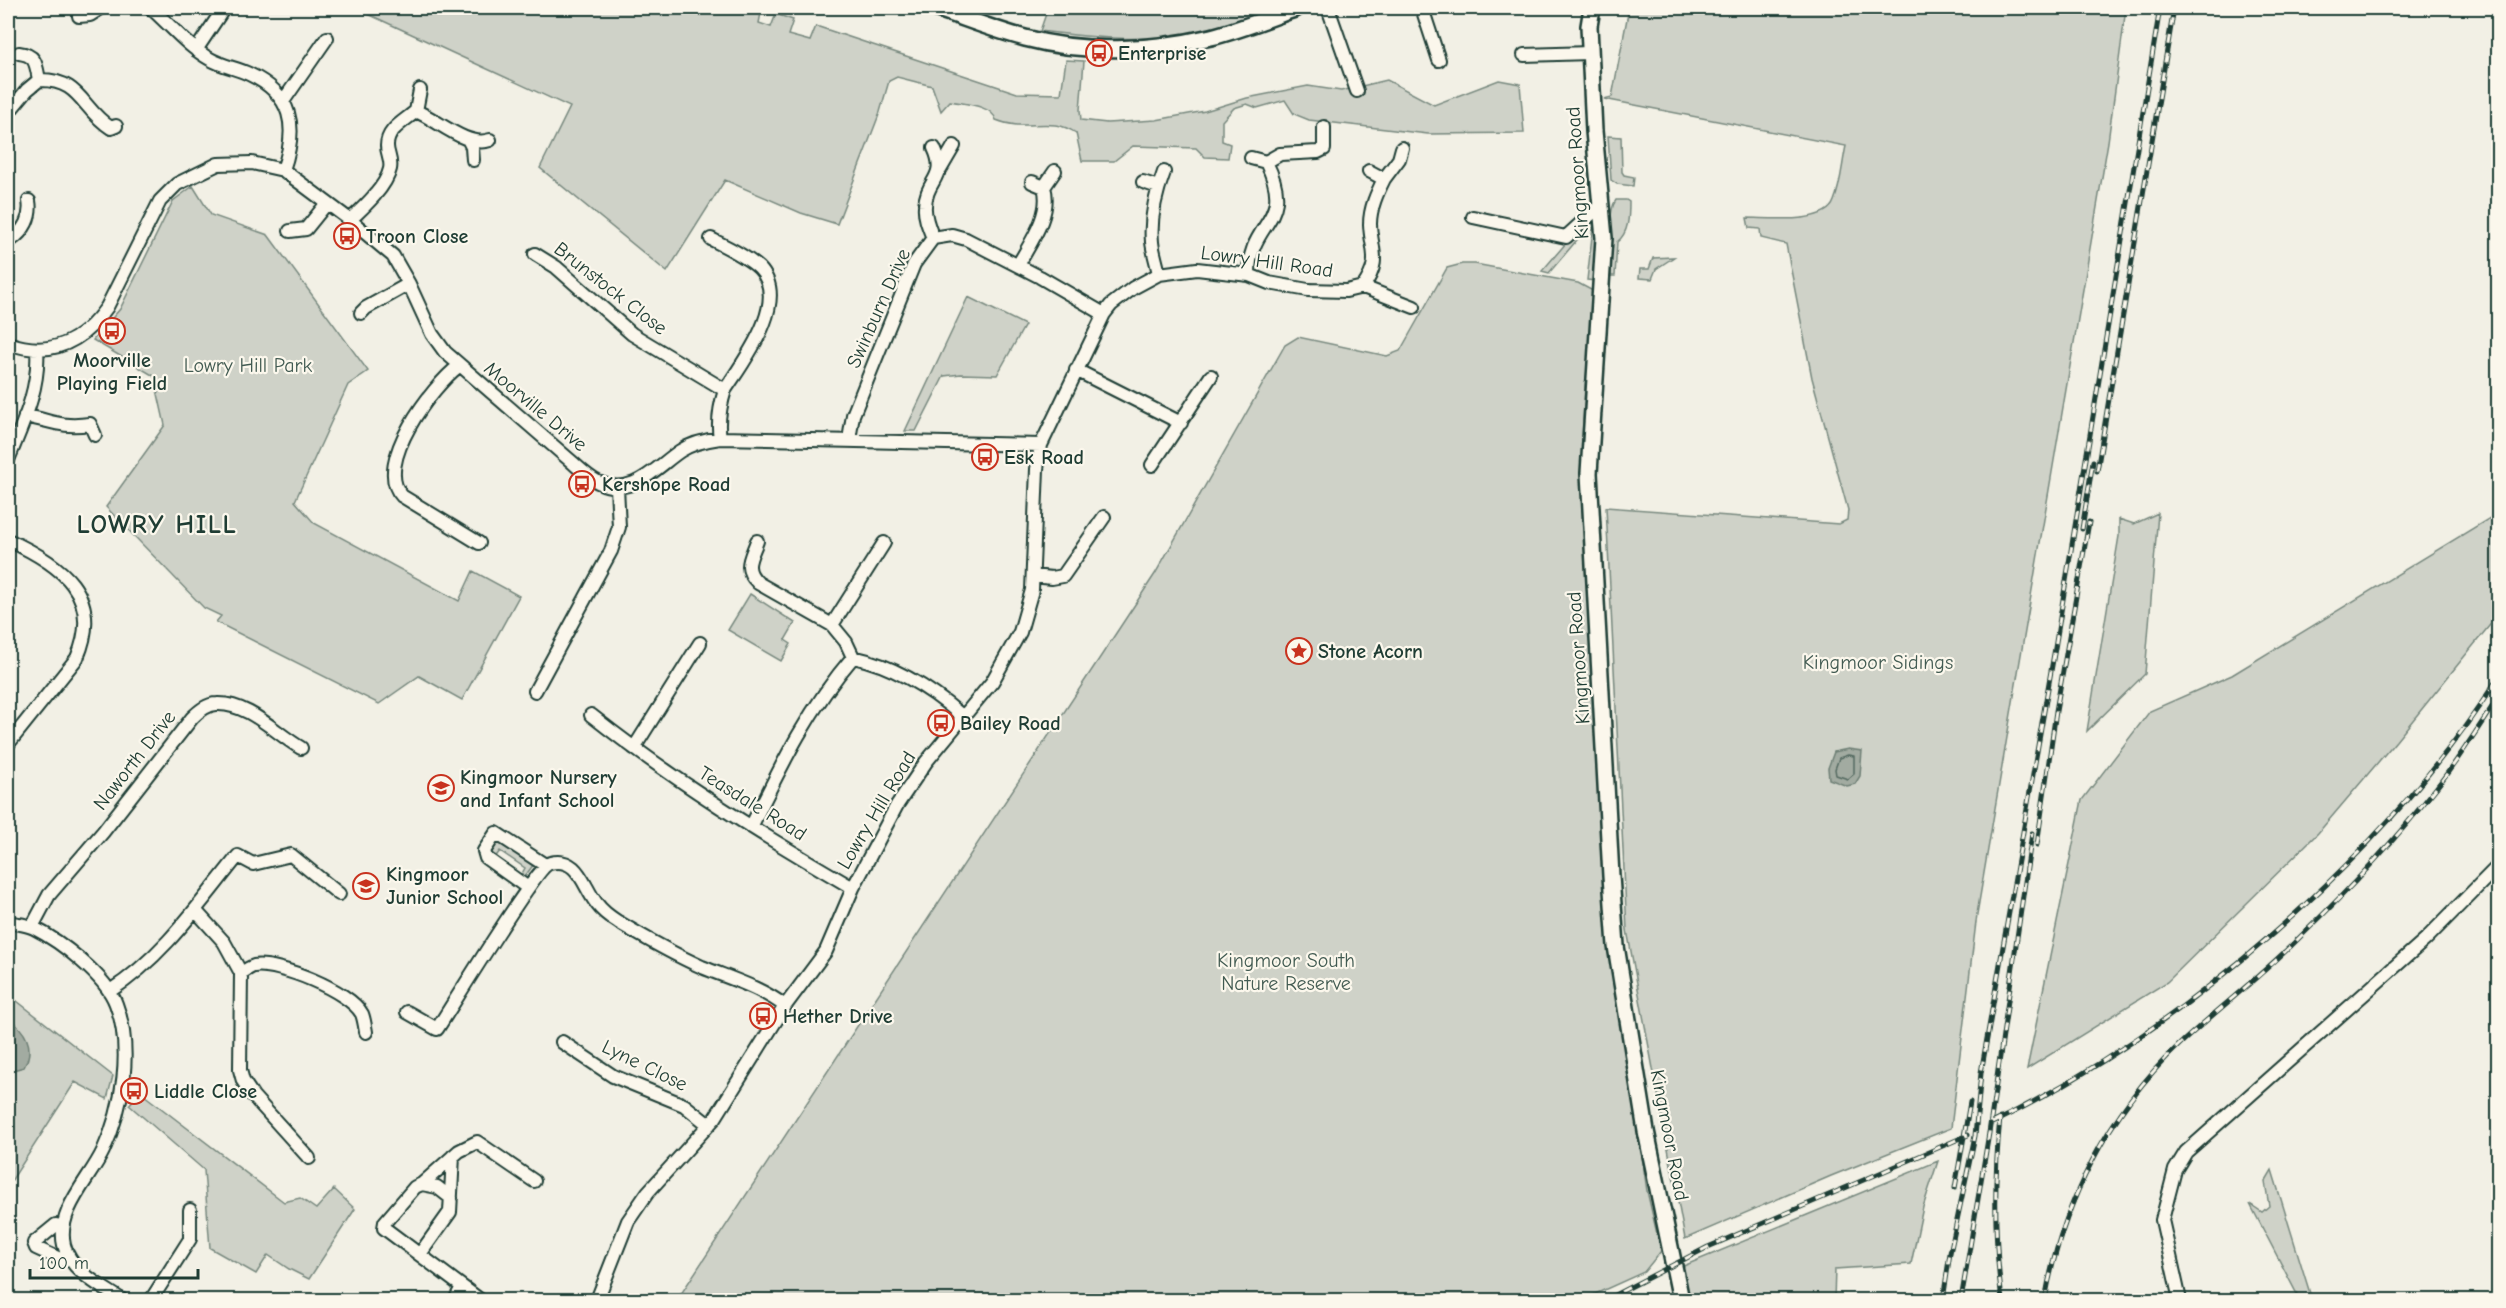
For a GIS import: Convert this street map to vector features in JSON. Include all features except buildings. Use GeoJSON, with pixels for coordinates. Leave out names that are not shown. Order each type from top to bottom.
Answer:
{"type":"FeatureCollection","features":[{"type":"Feature","properties":{"kind":"street"},"geometry":{"type":"LineString","coordinates":[[78,16],[90,15],[101,8]]}},
{"type":"Feature","properties":{"kind":"street"},"geometry":{"type":"LineString","coordinates":[[151,8],[196,50],[219,63],[260,80],[284,100],[290,115],[292,130],[291,143],[283,170]]}},
{"type":"Feature","properties":{"kind":"street"},"geometry":{"type":"LineString","coordinates":[[196,50],[224,8]]}},
{"type":"Feature","properties":{"kind":"street"},"geometry":{"type":"LineString","coordinates":[[934,8],[952,10],[993,29],[1036,41],[1076,47],[1115,48],[1168,45],[1212,37],[1297,8]]}},
{"type":"Feature","properties":{"kind":"street"},"geometry":{"type":"LineString","coordinates":[[1328,8],[1357,91]]}},
{"type":"Feature","properties":{"kind":"street"},"geometry":{"type":"LineString","coordinates":[[1422,8],[1439,60]]}},
{"type":"Feature","properties":{"kind":"street","name":"Kingmoor Road"},"geometry":{"type":"LineString","coordinates":[[1592,8],[1589,26],[1594,131],[1604,238],[1603,284],[1589,473],[1615,935],[1646,1131],[1681,1300]]}},
{"type":"Feature","properties":{"kind":"street"},"geometry":{"type":"LineString","coordinates":[[284,100],[327,38]]}},
{"type":"Feature","properties":{"kind":"street"},"geometry":{"type":"LineString","coordinates":[[19,53],[31,55],[35,60],[39,80]]}},
{"type":"Feature","properties":{"kind":"street"},"geometry":{"type":"LineString","coordinates":[[1524,55],[1590,53]]}},
{"type":"Feature","properties":{"kind":"street"},"geometry":{"type":"LineString","coordinates":[[8,113],[27,90],[39,80],[59,81],[76,91],[106,125],[111,128],[116,126]]}},
{"type":"Feature","properties":{"kind":"street"},"geometry":{"type":"LineString","coordinates":[[350,220],[385,180],[391,161],[387,144],[390,135],[402,121],[416,111],[420,90]]}},
{"type":"Feature","properties":{"kind":"street"},"geometry":{"type":"LineString","coordinates":[[416,111],[469,141],[490,140]]}},
{"type":"Feature","properties":{"kind":"street"},"geometry":{"type":"LineString","coordinates":[[1251,158],[1266,162],[1288,152],[1318,152],[1324,149],[1324,127]]}},
{"type":"Feature","properties":{"kind":"street"},"geometry":{"type":"LineString","coordinates":[[469,141],[473,160]]}},
{"type":"Feature","properties":{"kind":"street"},"geometry":{"type":"LineString","coordinates":[[933,238],[925,215],[927,193],[954,146]]}},
{"type":"Feature","properties":{"kind":"street"},"geometry":{"type":"LineString","coordinates":[[934,148],[939,158],[940,170]]}},
{"type":"Feature","properties":{"kind":"street"},"geometry":{"type":"LineString","coordinates":[[1402,148],[1399,159],[1384,179],[1371,213],[1370,224],[1375,250],[1372,274],[1363,286],[1414,307]]}},
{"type":"Feature","properties":{"kind":"street"},"geometry":{"type":"LineString","coordinates":[[1249,275],[1250,257],[1255,240],[1272,217],[1278,201],[1275,180],[1266,162]]}},
{"type":"Feature","properties":{"kind":"street","name":"Moorville Drive"},"geometry":{"type":"LineString","coordinates":[[8,343],[37,350],[81,336],[97,322],[120,284],[160,201],[177,184],[218,164],[252,163],[283,170],[350,220],[393,256],[432,334],[459,366],[591,477],[606,485],[618,487]]}},
{"type":"Feature","properties":{"kind":"street"},"geometry":{"type":"LineString","coordinates":[[1018,265],[1041,220],[1046,205],[1046,195],[1038,184],[1055,171]]}},
{"type":"Feature","properties":{"kind":"street"},"geometry":{"type":"LineString","coordinates":[[1369,171],[1384,179]]}},
{"type":"Feature","properties":{"kind":"street"},"geometry":{"type":"LineString","coordinates":[[1159,274],[1152,241],[1158,187],[1164,172]]}},
{"type":"Feature","properties":{"kind":"street"},"geometry":{"type":"LineString","coordinates":[[1143,182],[1158,187]]}},
{"type":"Feature","properties":{"kind":"street"},"geometry":{"type":"LineString","coordinates":[[8,240],[24,229],[29,201]]}},
{"type":"Feature","properties":{"kind":"street"},"geometry":{"type":"LineString","coordinates":[[290,231],[306,229],[327,203]]}},
{"type":"Feature","properties":{"kind":"street"},"geometry":{"type":"LineString","coordinates":[[1473,217],[1566,237],[1601,205]]}},
{"type":"Feature","properties":{"kind":"street","name":"Swinburn Drive"},"geometry":{"type":"LineString","coordinates":[[849,440],[853,415],[914,264],[933,238],[952,235],[966,238],[1104,314]]}},
{"type":"Feature","properties":{"kind":"street"},"geometry":{"type":"LineString","coordinates":[[711,239],[758,267],[767,280],[770,290],[763,327],[725,390],[719,415],[720,438]]}},
{"type":"Feature","properties":{"kind":"street","name":"Brunstock Close"},"geometry":{"type":"LineString","coordinates":[[535,255],[556,267],[632,334],[725,390]]}},
{"type":"Feature","properties":{"kind":"street","name":"Lowry Hill Road"},"geometry":{"type":"LineString","coordinates":[[597,1300],[633,1214],[648,1192],[709,1125],[785,1006],[826,951],[853,888],[901,798],[962,716],[992,682],[1020,632],[1032,590],[1036,469],[1041,445],[1104,314],[1132,288],[1159,274],[1197,269],[1249,275],[1269,284],[1308,290],[1346,291],[1363,286]]}},
{"type":"Feature","properties":{"kind":"street"},"geometry":{"type":"LineString","coordinates":[[361,313],[409,284]]}},
{"type":"Feature","properties":{"kind":"street"},"geometry":{"type":"LineString","coordinates":[[8,460],[37,377],[37,350]]}},
{"type":"Feature","properties":{"kind":"street"},"geometry":{"type":"LineString","coordinates":[[459,366],[436,387],[416,413],[397,459],[394,479],[402,496],[479,543]]}},
{"type":"Feature","properties":{"kind":"street"},"geometry":{"type":"LineString","coordinates":[[1076,370],[1181,423]]}},
{"type":"Feature","properties":{"kind":"street"},"geometry":{"type":"LineString","coordinates":[[1152,465],[1211,376]]}},
{"type":"Feature","properties":{"kind":"street"},"geometry":{"type":"LineString","coordinates":[[25,416],[69,427],[93,425]]}},
{"type":"Feature","properties":{"kind":"street"},"geometry":{"type":"LineString","coordinates":[[534,691],[611,551],[619,527],[618,487],[641,481],[688,447],[720,438],[1041,445]]}},
{"type":"Feature","properties":{"kind":"street"},"geometry":{"type":"LineString","coordinates":[[1033,576],[1052,578],[1063,576],[1104,517]]}},
{"type":"Feature","properties":{"kind":"street"},"geometry":{"type":"LineString","coordinates":[[8,540],[56,568],[69,579],[77,588],[83,603],[87,627],[78,658],[8,744]]}},
{"type":"Feature","properties":{"kind":"street"},"geometry":{"type":"LineString","coordinates":[[757,541],[748,567],[750,575],[758,583],[832,625],[846,642],[853,657]]}},
{"type":"Feature","properties":{"kind":"street"},"geometry":{"type":"LineString","coordinates":[[832,625],[884,543]]}},
{"type":"Feature","properties":{"kind":"street"},"geometry":{"type":"LineString","coordinates":[[634,748],[700,643]]}},
{"type":"Feature","properties":{"kind":"street"},"geometry":{"type":"LineString","coordinates":[[853,657],[871,661],[922,685],[962,716]]}},
{"type":"Feature","properties":{"kind":"street"},"geometry":{"type":"LineString","coordinates":[[752,825],[795,740],[822,696],[853,657]]}},
{"type":"Feature","properties":{"kind":"street","name":"Naworth Drive"},"geometry":{"type":"LineString","coordinates":[[32,927],[49,895],[103,832],[192,718],[203,708],[216,704],[236,708],[278,731],[301,748]]}},
{"type":"Feature","properties":{"kind":"street","name":"Teasdale Road"},"geometry":{"type":"LineString","coordinates":[[591,715],[724,811],[752,825],[853,888]]}},
{"type":"Feature","properties":{"kind":"street"},"geometry":{"type":"LineString","coordinates":[[528,888],[506,870],[486,858],[484,851],[496,833],[545,865]]}},
{"type":"Feature","properties":{"kind":"street"},"geometry":{"type":"LineString","coordinates":[[110,991],[127,980],[161,950],[238,856],[253,864],[291,855],[339,894]]}},
{"type":"Feature","properties":{"kind":"street"},"geometry":{"type":"LineString","coordinates":[[407,1012],[437,1029],[545,865],[561,862],[575,868],[596,903],[612,918],[684,959],[757,988],[785,1006]]}},
{"type":"Feature","properties":{"kind":"street"},"geometry":{"type":"LineString","coordinates":[[2180,1300],[2162,1220],[2175,1170],[2186,1152],[2426,939],[2499,866]]}},
{"type":"Feature","properties":{"kind":"street"},"geometry":{"type":"LineString","coordinates":[[195,910],[224,942],[241,973],[240,1070],[243,1081],[253,1096],[309,1158]]}},
{"type":"Feature","properties":{"kind":"street"},"geometry":{"type":"LineString","coordinates":[[8,922],[32,927],[68,950],[110,991],[121,1020],[123,1044],[120,1098],[104,1149],[69,1209],[63,1227],[64,1245],[69,1257],[79,1269],[122,1300]]}},
{"type":"Feature","properties":{"kind":"street"},"geometry":{"type":"LineString","coordinates":[[241,973],[252,966],[266,967],[315,981],[332,988],[357,1007],[368,1025]]}},
{"type":"Feature","properties":{"kind":"street","name":"Lyne Close"},"geometry":{"type":"LineString","coordinates":[[562,1042],[613,1076],[684,1105],[709,1125]]}},
{"type":"Feature","properties":{"kind":"street"},"geometry":{"type":"LineString","coordinates":[[480,1300],[384,1228],[394,1210],[415,1187],[422,1184],[453,1156],[477,1142],[534,1181]]}},
{"type":"Feature","properties":{"kind":"street"},"geometry":{"type":"LineString","coordinates":[[420,1254],[450,1212],[453,1156]]}},
{"type":"Feature","properties":{"kind":"street"},"geometry":{"type":"LineString","coordinates":[[422,1184],[437,1187],[452,1198]]}},
{"type":"Feature","properties":{"kind":"street"},"geometry":{"type":"LineString","coordinates":[[151,1300],[190,1239],[190,1210]]}},
{"type":"Feature","properties":{"kind":"street"},"geometry":{"type":"LineString","coordinates":[[63,1227],[56,1225],[34,1243],[36,1248],[49,1256],[62,1260],[69,1257]]}},
{"type":"Feature","properties":{"kind":"street"},"geometry":{"type":"LineString","coordinates":[[454,1300],[462,1287]]}},
{"type":"Feature","properties":{"kind":"green space"},"geometry":{"type":"Polygon","coordinates":[[[355,8],[762,8],[759,23],[771,27],[776,14],[793,20],[788,35],[810,41],[816,26],[1017,93],[1061,94],[1066,60],[1084,61],[1081,120],[1107,123],[1156,120],[1205,111],[1247,98],[1308,86],[1341,91],[1387,80],[1434,105],[1499,80],[1520,84],[1524,133],[1428,134],[1309,120],[1294,114],[1285,100],[1257,108],[1247,104],[1234,108],[1222,121],[1222,141],[1230,144],[1228,158],[1205,157],[1196,148],[1133,146],[1114,161],[1082,161],[1076,133],[1066,128],[1047,124],[1007,124],[996,120],[989,111],[983,108],[950,101],[941,111],[932,86],[897,77],[889,81],[880,112],[837,224],[801,213],[725,180],[667,272],[540,168],[570,107],[355,8]]]}},
{"type":"Feature","properties":{"kind":"green space"},"geometry":{"type":"Polygon","coordinates":[[[1048,8],[1271,8],[1235,22],[1199,32],[1139,38],[1040,31],[1048,8]]]}},
{"type":"Feature","properties":{"kind":"green space","name":"Kingmoor Sidings"},"geometry":{"type":"Polygon","coordinates":[[[1629,8],[2126,8],[2108,142],[1977,914],[1951,1128],[1831,1176],[1685,1239],[1627,930],[1606,507],[1839,524],[1847,520],[1848,510],[1812,378],[1786,244],[1761,238],[1760,229],[1749,228],[1747,218],[1796,219],[1820,214],[1829,209],[1838,188],[1846,146],[1604,99],[1612,97],[1629,8]]]}},
{"type":"Feature","properties":{"kind":"green space"},"geometry":{"type":"Polygon","coordinates":[[[1608,136],[1621,137],[1622,172],[1624,175],[1634,177],[1633,186],[1617,184],[1611,180],[1608,136]]]}},
{"type":"Feature","properties":{"kind":"green space","name":"Lowry Hill Park"},"geometry":{"type":"Polygon","coordinates":[[[193,186],[211,215],[268,235],[368,371],[348,385],[295,501],[314,523],[459,601],[473,571],[519,596],[462,700],[419,676],[379,704],[216,622],[221,616],[204,608],[106,507],[165,425],[154,376],[93,340],[120,309],[173,201],[193,186]]]}},
{"type":"Feature","properties":{"kind":"green space"},"geometry":{"type":"Polygon","coordinates":[[[1616,200],[1629,202],[1629,213],[1624,234],[1617,242],[1615,276],[1611,276],[1610,225],[1616,200]]]}},
{"type":"Feature","properties":{"kind":"green space"},"geometry":{"type":"Polygon","coordinates":[[[1586,220],[1593,221],[1549,273],[1542,271],[1586,220]]]}},
{"type":"Feature","properties":{"kind":"green space"},"geometry":{"type":"Polygon","coordinates":[[[1593,228],[1597,228],[1596,281],[1587,280],[1593,228]]]}},
{"type":"Feature","properties":{"kind":"green space"},"geometry":{"type":"Polygon","coordinates":[[[1674,257],[1656,269],[1652,279],[1639,278],[1640,269],[1649,269],[1653,258],[1674,257]]]}},
{"type":"Feature","properties":{"kind":"green space","name":"Kingmoor South Nature Reserve"},"geometry":{"type":"Polygon","coordinates":[[[1462,264],[1475,264],[1578,283],[1593,291],[1597,300],[1585,385],[1582,438],[1608,919],[1647,1191],[1661,1251],[1644,1272],[1582,1300],[677,1300],[1155,574],[1285,345],[1298,337],[1387,356],[1400,351],[1447,268],[1462,264]]]}},
{"type":"Feature","properties":{"kind":"green space"},"geometry":{"type":"Polygon","coordinates":[[[968,297],[1025,325],[997,375],[944,376],[916,431],[905,431],[968,297]]]}},
{"type":"Feature","properties":{"kind":"green space"},"geometry":{"type":"Polygon","coordinates":[[[2158,513],[2145,674],[2087,731],[2119,536],[2119,519],[2134,524],[2158,513]]]}},
{"type":"Feature","properties":{"kind":"green space"},"geometry":{"type":"Polygon","coordinates":[[[2498,513],[2498,615],[2396,741],[2318,833],[2167,982],[2027,1069],[2082,800],[2150,711],[2232,675],[2498,513]]]}},
{"type":"Feature","properties":{"kind":"green space"},"geometry":{"type":"Polygon","coordinates":[[[750,594],[795,623],[785,640],[791,644],[781,661],[728,630],[750,594]]]}},
{"type":"Feature","properties":{"kind":"green space"},"geometry":{"type":"Polygon","coordinates":[[[498,841],[505,842],[534,864],[525,876],[520,877],[525,868],[500,851],[494,859],[490,851],[498,841]]]}},
{"type":"Feature","properties":{"kind":"green space"},"geometry":{"type":"Polygon","coordinates":[[[8,994],[113,1076],[107,1099],[75,1082],[8,1186],[8,994]]]}},
{"type":"Feature","properties":{"kind":"green space"},"geometry":{"type":"Polygon","coordinates":[[[140,1092],[284,1202],[300,1198],[316,1209],[334,1189],[355,1209],[309,1279],[268,1255],[256,1274],[210,1248],[204,1170],[129,1105],[140,1092]]]}},
{"type":"Feature","properties":{"kind":"green space"},"geometry":{"type":"Polygon","coordinates":[[[1938,1161],[1923,1207],[1911,1264],[1835,1269],[1834,1300],[1690,1300],[1681,1267],[1938,1161]]]}},
{"type":"Feature","properties":{"kind":"green space"},"geometry":{"type":"Polygon","coordinates":[[[2272,1170],[2312,1300],[2300,1300],[2250,1204],[2262,1212],[2269,1206],[2265,1182],[2272,1170]]]}},
{"type":"Feature","properties":{"kind":"water"},"geometry":{"type":"Polygon","coordinates":[[[1848,749],[1862,751],[1860,776],[1855,784],[1847,786],[1829,779],[1828,768],[1834,752],[1848,749]]]}},
{"type":"Feature","properties":{"kind":"water"},"geometry":{"type":"Polygon","coordinates":[[[8,1018],[24,1034],[29,1046],[24,1067],[13,1070],[8,1068],[8,1018]]]}},
{"type":"Feature","properties":{"kind":"railway"},"geometry":{"type":"LineString","coordinates":[[1943,1300],[1950,1253],[1975,1136],[1981,1073],[2055,648],[2160,8]]}},
{"type":"Feature","properties":{"kind":"railway"},"geometry":{"type":"LineString","coordinates":[[2097,471],[2174,8]]}},
{"type":"Feature","properties":{"kind":"railway"},"geometry":{"type":"LineString","coordinates":[[2082,529],[2093,461]]}},
{"type":"Feature","properties":{"kind":"railway"},"geometry":{"type":"LineString","coordinates":[[2037,845],[2056,711],[2089,522]]}},
{"type":"Feature","properties":{"kind":"railway"},"geometry":{"type":"LineString","coordinates":[[1992,1123],[2064,1085],[2136,1039],[2206,989],[2274,933],[2338,873],[2398,810],[2451,745],[2498,678]]}},
{"type":"Feature","properties":{"kind":"railway"},"geometry":{"type":"LineString","coordinates":[[2045,1300],[2063,1229],[2076,1195],[2110,1130],[2131,1099],[2180,1044],[2287,949],[2372,864],[2444,777],[2498,698]]}},
{"type":"Feature","properties":{"kind":"railway"},"geometry":{"type":"LineString","coordinates":[[1961,1300],[1989,1133],[2032,833]]}},
{"type":"Feature","properties":{"kind":"railway"},"geometry":{"type":"LineString","coordinates":[[1955,1188],[1970,1102]]}},
{"type":"Feature","properties":{"kind":"railway"},"geometry":{"type":"LineString","coordinates":[[2000,1118],[1996,1209],[1997,1255],[2002,1300]]}},
{"type":"Feature","properties":{"kind":"railway"},"geometry":{"type":"LineString","coordinates":[[1605,1300],[1708,1247],[1968,1135]]}},
{"type":"Feature","properties":{"kind":"place","name":"Enterprise"},"geometry":{"type":"Point","coordinates":[1099,53]}},
{"type":"Feature","properties":{"kind":"place","name":"Troon Close"},"geometry":{"type":"Point","coordinates":[347,236]}},
{"type":"Feature","properties":{"kind":"place","name":"Moorville Playing Field"},"geometry":{"type":"Point","coordinates":[112,331]}},
{"type":"Feature","properties":{"kind":"place","name":"Esk Road"},"geometry":{"type":"Point","coordinates":[985,457]}},
{"type":"Feature","properties":{"kind":"place","name":"Kershope Road"},"geometry":{"type":"Point","coordinates":[582,484]}},
{"type":"Feature","properties":{"kind":"place","name":"Stone Acorn"},"geometry":{"type":"Point","coordinates":[1299,651]}},
{"type":"Feature","properties":{"kind":"place","name":"Bailey Road"},"geometry":{"type":"Point","coordinates":[941,723]}},
{"type":"Feature","properties":{"kind":"place","name":"Kingmoor Nursery and Infant School"},"geometry":{"type":"Point","coordinates":[441,788]}},
{"type":"Feature","properties":{"kind":"place","name":"Kingmoor Junior School"},"geometry":{"type":"Point","coordinates":[366,886]}},
{"type":"Feature","properties":{"kind":"place","name":"Hether Drive"},"geometry":{"type":"Point","coordinates":[763,1016]}},
{"type":"Feature","properties":{"kind":"place","name":"Liddle Close"},"geometry":{"type":"Point","coordinates":[134,1091]}},
{"type":"Feature","properties":{"kind":"district","name":"LOWRY HILL"},"geometry":{"type":"Point","coordinates":[157,524]}}]}
